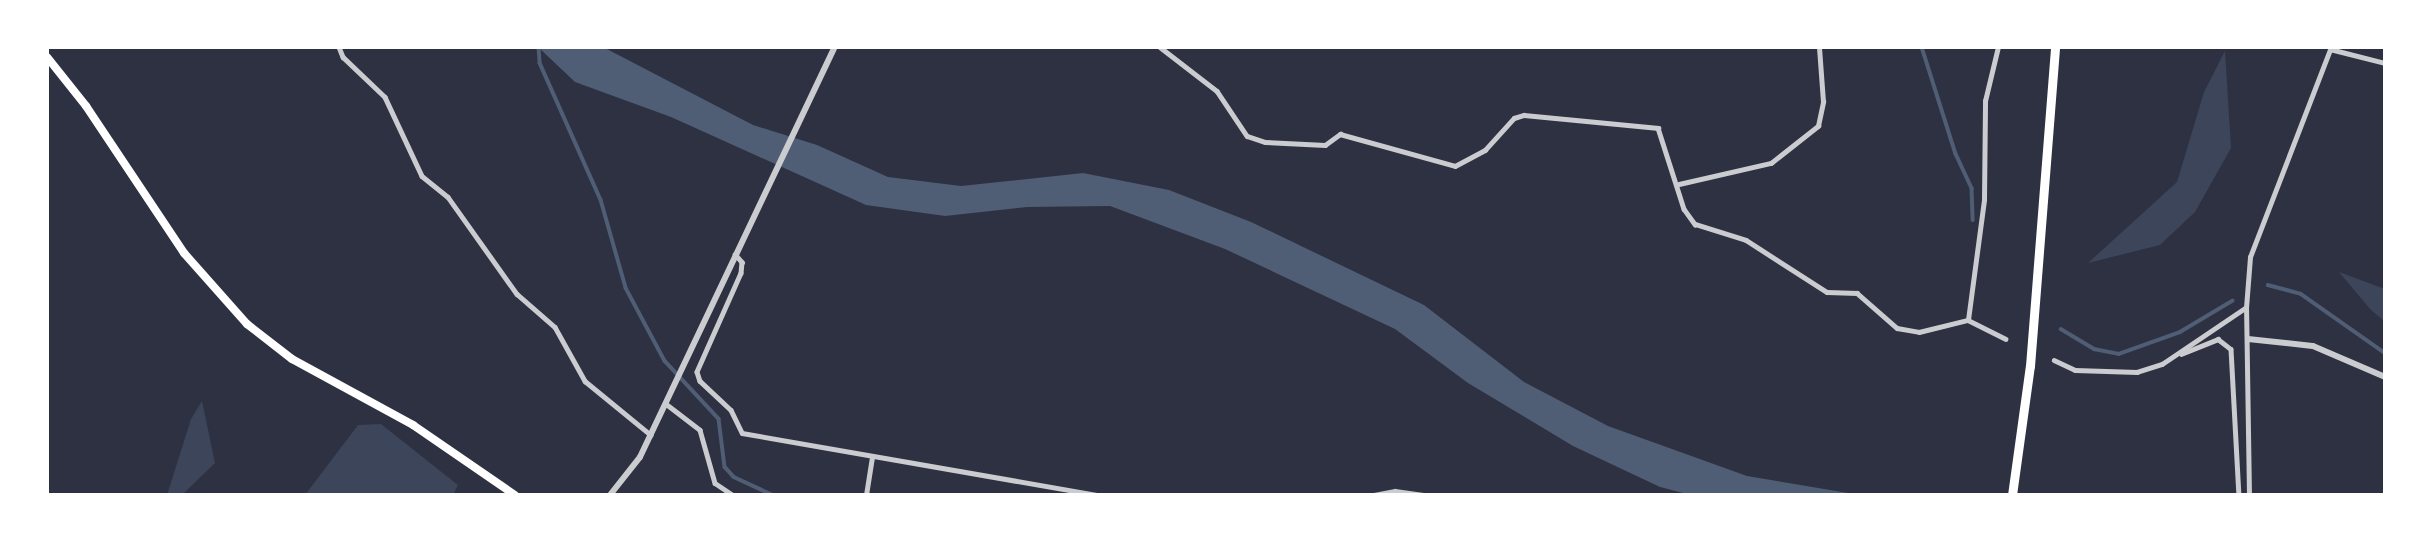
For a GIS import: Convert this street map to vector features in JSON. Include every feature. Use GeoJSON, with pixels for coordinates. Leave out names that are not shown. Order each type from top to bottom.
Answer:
{"type":"FeatureCollection","features":[{"type":"Feature","properties":{"kind":"highway"},"geometry":{"type":"LineString","coordinates":[[2013,493],[2030,366],[2055,47]]}},
{"type":"Feature","properties":{"kind":"highway"},"geometry":{"type":"LineString","coordinates":[[47,57],[86,106],[184,253],[247,324],[292,359],[413,425],[515,495]]}},
{"type":"Feature","properties":{"kind":"street"},"geometry":{"type":"LineString","coordinates":[[339,47],[343,57],[385,97],[422,176],[447,197],[517,294],[555,327],[585,381],[651,435]]}},
{"type":"Feature","properties":{"kind":"street"},"geometry":{"type":"LineString","coordinates":[[610,495],[636,464],[651,435],[795,126],[835,47]]}},
{"type":"Feature","properties":{"kind":"street"},"geometry":{"type":"LineString","coordinates":[[1160,47],[1217,91],[1247,136],[1265,142],[1325,145],[1340,134],[1455,166],[1485,150],[1514,118],[1524,115],[1642,125],[1663,133],[1684,209],[1695,224],[1746,240],[1827,292],[1857,293],[1897,328],[1919,332],[1968,320],[2006,339]]}},
{"type":"Feature","properties":{"kind":"street"},"geometry":{"type":"LineString","coordinates":[[1679,184],[1771,163],[1818,126],[1823,102],[1819,47]]}},
{"type":"Feature","properties":{"kind":"street"},"geometry":{"type":"LineString","coordinates":[[1968,320],[1984,200],[1985,100],[1998,47]]}},
{"type":"Feature","properties":{"kind":"street"},"geometry":{"type":"LineString","coordinates":[[2249,495],[2246,308],[2256,233],[2331,48],[2385,63]]}},
{"type":"Feature","properties":{"kind":"street"},"geometry":{"type":"LineString","coordinates":[[735,254],[742,261],[741,273],[699,365],[700,381],[731,410],[742,433],[751,437],[1098,495]]}},
{"type":"Feature","properties":{"kind":"street"},"geometry":{"type":"LineString","coordinates":[[2176,356],[2217,323],[2246,308]]}},
{"type":"Feature","properties":{"kind":"street"},"geometry":{"type":"LineString","coordinates":[[2054,360],[2075,370],[2128,374],[2218,339],[2231,349],[2239,495]]}},
{"type":"Feature","properties":{"kind":"street"},"geometry":{"type":"LineString","coordinates":[[2248,339],[2313,346],[2385,377]]}},
{"type":"Feature","properties":{"kind":"street"},"geometry":{"type":"LineString","coordinates":[[665,401],[700,430],[715,483],[733,495]]}},
{"type":"Feature","properties":{"kind":"street"},"geometry":{"type":"LineString","coordinates":[[866,495],[872,457]]}},
{"type":"Feature","properties":{"kind":"street"},"geometry":{"type":"LineString","coordinates":[[1374,495],[1395,491],[1425,495]]}},
{"type":"Feature","properties":{"kind":"shaded area"},"geometry":{"type":"Polygon","coordinates":[[[538,47],[603,47],[753,125],[817,145],[888,177],[961,186],[1083,173],[1169,190],[1251,222],[1424,305],[1524,382],[1608,426],[1747,476],[1860,495],[1691,495],[1660,487],[1573,446],[1468,383],[1395,329],[1225,249],[1110,206],[1027,207],[945,216],[866,205],[671,117],[575,82],[538,47]]]}},
{"type":"Feature","properties":{"kind":"shaded area"},"geometry":{"type":"Polygon","coordinates":[[[2225,51],[2231,148],[2195,212],[2160,245],[2088,263],[2177,182],[2204,92],[2225,51]]]}},
{"type":"Feature","properties":{"kind":"shaded area"},"geometry":{"type":"Polygon","coordinates":[[[2339,272],[2385,289],[2385,322],[2370,309],[2339,272]]]}},
{"type":"Feature","properties":{"kind":"shaded area"},"geometry":{"type":"Polygon","coordinates":[[[202,401],[215,463],[182,495],[167,495],[191,419],[202,401]]]}},
{"type":"Feature","properties":{"kind":"shaded area"},"geometry":{"type":"Polygon","coordinates":[[[381,424],[458,485],[453,495],[305,495],[358,425],[381,424]]]}},
{"type":"Feature","properties":{"kind":"waterway"},"geometry":{"type":"LineString","coordinates":[[539,47],[540,63],[601,200],[626,288],[665,361],[719,419],[725,467],[734,477],[773,495]]}},
{"type":"Feature","properties":{"kind":"waterway"},"geometry":{"type":"LineString","coordinates":[[1922,47],[1956,154],[1972,188],[1973,220]]}},
{"type":"Feature","properties":{"kind":"waterway"},"geometry":{"type":"LineString","coordinates":[[2268,285],[2301,294],[2385,353]]}},
{"type":"Feature","properties":{"kind":"waterway"},"geometry":{"type":"LineString","coordinates":[[2061,329],[2094,349],[2119,354],[2180,332],[2232,301]]}}]}
